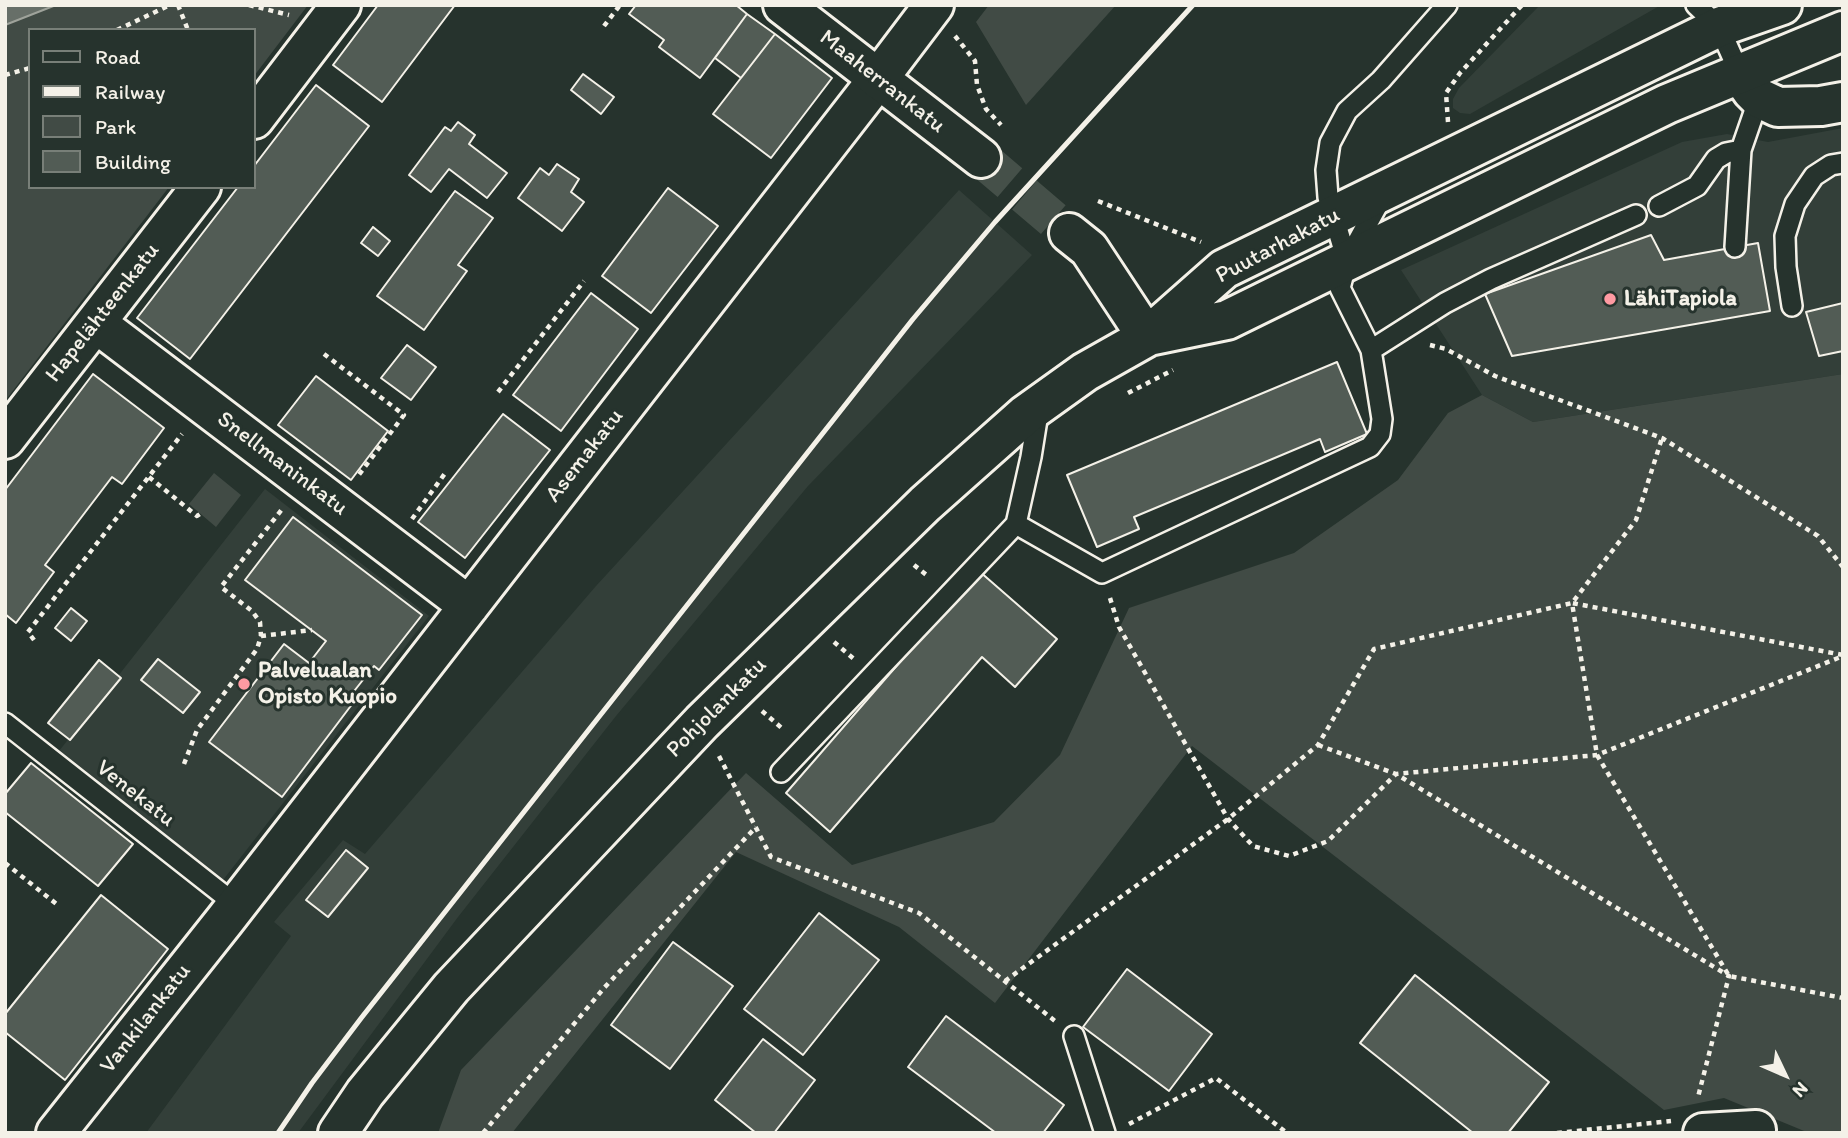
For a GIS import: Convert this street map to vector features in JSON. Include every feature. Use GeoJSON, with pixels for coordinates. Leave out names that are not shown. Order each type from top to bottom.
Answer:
{"type":"FeatureCollection","features":[{"type":"Feature","properties":{"kind":"main road"},"geometry":{"type":"LineString","coordinates":[[256,116],[341,5]]}},
{"type":"Feature","properties":{"kind":"main road","name":"Maaherrankatu"},"geometry":{"type":"LineString","coordinates":[[783,5],[981,158]]}},
{"type":"Feature","properties":{"kind":"main road","name":"Puutarhakatu"},"geometry":{"type":"LineString","coordinates":[[1147,337],[1224,269],[1385,191],[1712,13],[1782,5]]}},
{"type":"Feature","properties":{"kind":"main road","name":"Asemakatu"},"geometry":{"type":"LineString","coordinates":[[235,904],[878,79],[944,20]]}},
{"type":"Feature","properties":{"kind":"main road","name":"Puutarhakatu"},"geometry":{"type":"LineString","coordinates":[[1147,337],[1227,320],[1667,104],[1749,86],[1843,31]]}},
{"type":"Feature","properties":{"kind":"main road"},"geometry":{"type":"LineString","coordinates":[[1749,86],[1778,107],[1821,106],[1843,102]]}},
{"type":"Feature","properties":{"kind":"main road","name":"Hapelähteenkatu"},"geometry":{"type":"LineString","coordinates":[[5,439],[199,189]]}},
{"type":"Feature","properties":{"kind":"main road"},"geometry":{"type":"LineString","coordinates":[[1069,233],[1089,249],[1147,337]]}},
{"type":"Feature","properties":{"kind":"main road","name":"Snellmaninkatu"},"geometry":{"type":"LineString","coordinates":[[96,323],[469,606]]}},
{"type":"Feature","properties":{"kind":"main road","name":"Pohjolankatu"},"geometry":{"type":"LineString","coordinates":[[338,1133],[365,1093],[451,988],[702,722],[925,504],[1026,415],[1085,372],[1147,337]]}},
{"type":"Feature","properties":{"kind":"main road","name":"Vankilankatu"},"geometry":{"type":"LineString","coordinates":[[56,1133],[235,904]]}},
{"type":"Feature","properties":{"kind":"main road"},"geometry":{"type":"LineString","coordinates":[[1693,1119],[1756,1130]]}},
{"type":"Feature","properties":{"kind":"lane"},"geometry":{"type":"LineString","coordinates":[[1347,261],[1328,197],[1326,170],[1330,143],[1347,111],[1381,79],[1447,5]]}},
{"type":"Feature","properties":{"kind":"lane"},"geometry":{"type":"LineString","coordinates":[[1712,13],[1749,86],[1741,150],[1735,247]]}},
{"type":"Feature","properties":{"kind":"lane"},"geometry":{"type":"LineString","coordinates":[[1659,205],[1697,186],[1716,159],[1726,153],[1741,150]]}},
{"type":"Feature","properties":{"kind":"lane"},"geometry":{"type":"LineString","coordinates":[[1792,306],[1785,236],[1795,204],[1814,176],[1831,165],[1843,163]]}},
{"type":"Feature","properties":{"kind":"lane"},"geometry":{"type":"LineString","coordinates":[[1016,524],[1102,573],[1370,447],[1380,434],[1382,419],[1371,350],[1340,288],[1347,261],[1385,191]]}},
{"type":"Feature","properties":{"kind":"lane"},"geometry":{"type":"LineString","coordinates":[[1371,350],[1445,303],[1491,279],[1636,215]]}},
{"type":"Feature","properties":{"kind":"lane"},"geometry":{"type":"LineString","coordinates":[[781,772],[1016,524],[1039,405]]}},
{"type":"Feature","properties":{"kind":"lane","name":"Venekatu"},"geometry":{"type":"LineString","coordinates":[[5,723],[235,904]]}},
{"type":"Feature","properties":{"kind":"lane"},"geometry":{"type":"LineString","coordinates":[[1074,1036],[1114,1130]]}},
{"type":"Feature","properties":{"kind":"path"},"geometry":{"type":"LineString","coordinates":[[121,28],[170,5]]}},
{"type":"Feature","properties":{"kind":"path"},"geometry":{"type":"LineString","coordinates":[[178,5],[187,28]]}},
{"type":"Feature","properties":{"kind":"path"},"geometry":{"type":"LineString","coordinates":[[249,5],[293,15]]}},
{"type":"Feature","properties":{"kind":"path"},"geometry":{"type":"LineString","coordinates":[[604,26],[620,5]]}},
{"type":"Feature","properties":{"kind":"path"},"geometry":{"type":"LineString","coordinates":[[1449,124],[1446,93],[1460,73],[1522,5]]}},
{"type":"Feature","properties":{"kind":"path"},"geometry":{"type":"LineString","coordinates":[[944,20],[975,61],[977,85],[986,109],[1005,129]]}},
{"type":"Feature","properties":{"kind":"path"},"geometry":{"type":"LineString","coordinates":[[5,75],[28,69]]}},
{"type":"Feature","properties":{"kind":"path"},"geometry":{"type":"LineString","coordinates":[[1098,201],[1212,246]]}},
{"type":"Feature","properties":{"kind":"path"},"geometry":{"type":"LineString","coordinates":[[498,392],[584,281]]}},
{"type":"Feature","properties":{"kind":"path"},"geometry":{"type":"LineString","coordinates":[[1446,349],[1495,376],[1662,438],[1818,536],[1843,567]]}},
{"type":"Feature","properties":{"kind":"path"},"geometry":{"type":"LineString","coordinates":[[324,354],[404,415],[353,484]]}},
{"type":"Feature","properties":{"kind":"path"},"geometry":{"type":"LineString","coordinates":[[34,640],[28,632],[187,428]]}},
{"type":"Feature","properties":{"kind":"path"},"geometry":{"type":"LineString","coordinates":[[1557,1133],[1693,1119],[1729,976],[1597,755],[1573,603],[1636,520],[1662,438]]}},
{"type":"Feature","properties":{"kind":"path"},"geometry":{"type":"LineString","coordinates":[[408,526],[446,472]]}},
{"type":"Feature","properties":{"kind":"path"},"geometry":{"type":"LineString","coordinates":[[149,477],[197,516],[200,514]]}},
{"type":"Feature","properties":{"kind":"path"},"geometry":{"type":"LineString","coordinates":[[184,764],[197,730],[257,649],[261,636],[260,622],[252,611],[220,587],[285,504]]}},
{"type":"Feature","properties":{"kind":"path"},"geometry":{"type":"LineString","coordinates":[[1102,573],[1119,627],[1228,819],[1254,846],[1289,856],[1328,841],[1396,774],[1597,755],[1843,655]]}},
{"type":"Feature","properties":{"kind":"path"},"geometry":{"type":"LineString","coordinates":[[1005,981],[1228,819],[1318,745],[1374,649],[1573,603],[1843,655]]}},
{"type":"Feature","properties":{"kind":"path"},"geometry":{"type":"LineString","coordinates":[[261,636],[312,630]]}},
{"type":"Feature","properties":{"kind":"path"},"geometry":{"type":"LineString","coordinates":[[756,706],[804,747]]}},
{"type":"Feature","properties":{"kind":"path"},"geometry":{"type":"LineString","coordinates":[[1318,745],[1396,774],[1729,976],[1843,998]]}},
{"type":"Feature","properties":{"kind":"path"},"geometry":{"type":"LineString","coordinates":[[714,746],[771,857],[919,913],[1074,1036]]}},
{"type":"Feature","properties":{"kind":"path"},"geometry":{"type":"LineString","coordinates":[[483,1133],[604,988],[755,827]]}},
{"type":"Feature","properties":{"kind":"path"},"geometry":{"type":"LineString","coordinates":[[5,863],[60,906]]}},
{"type":"Feature","properties":{"kind":"path"},"geometry":{"type":"LineString","coordinates":[[1114,1130],[1216,1078],[1287,1133]]}},
{"type":"Feature","properties":{"kind":"shaded area"},"geometry":{"type":"Polygon","coordinates":[[[5,5],[56,5],[5,25],[5,5]]]}},
{"type":"Feature","properties":{"kind":"shaded area"},"geometry":{"type":"Polygon","coordinates":[[[1540,5],[1661,5],[1470,114],[1460,113],[1453,108],[1453,99],[1459,88],[1540,5]]]}},
{"type":"Feature","properties":{"kind":"shaded area"},"geometry":{"type":"Polygon","coordinates":[[[1843,128],[1843,374],[1533,422],[1482,395],[1401,270],[1682,142],[1727,134],[1768,142],[1843,128]]]}},
{"type":"Feature","properties":{"kind":"shaded area"},"geometry":{"type":"Polygon","coordinates":[[[959,190],[1032,255],[808,486],[616,716],[458,917],[298,1133],[146,1133],[291,936],[274,922],[343,840],[365,854],[596,586],[959,190]]]}},
{"type":"Feature","properties":{"kind":"shaded area","name":"Palvelualan Opisto Kuopio"},"geometry":{"type":"Polygon","coordinates":[[[265,489],[429,616],[216,889],[52,760],[265,489]]]}},
{"type":"Feature","properties":{"kind":"green space"},"geometry":{"type":"Polygon","coordinates":[[[5,5],[308,5],[256,73],[256,28],[28,28],[28,189],[167,189],[5,401],[5,5]]]}},
{"type":"Feature","properties":{"kind":"green space"},"geometry":{"type":"Polygon","coordinates":[[[989,5],[1116,5],[1026,105],[976,22],[989,5]]]}},
{"type":"Feature","properties":{"kind":"green space"},"geometry":{"type":"Polygon","coordinates":[[[1843,374],[1843,1133],[1809,1133],[1724,1098],[1664,1110],[1192,746],[995,1003],[899,927],[736,852],[512,1133],[438,1133],[461,1070],[746,773],[852,865],[994,822],[1060,755],[1129,608],[1294,553],[1398,480],[1448,413],[1482,395],[1533,422],[1843,374]]]}},
{"type":"Feature","properties":{"kind":"green space"},"geometry":{"type":"Polygon","coordinates":[[[214,473],[241,495],[216,527],[189,504],[214,473]]]}},
{"type":"Feature","properties":{"kind":"building"},"geometry":{"type":"Polygon","coordinates":[[[378,5],[455,5],[382,102],[333,65],[378,5]]]}},
{"type":"Feature","properties":{"kind":"building"},"geometry":{"type":"Polygon","coordinates":[[[636,5],[736,5],[747,14],[700,78],[659,47],[664,40],[629,14],[636,5]]]}},
{"type":"Feature","properties":{"kind":"building"},"geometry":{"type":"Polygon","coordinates":[[[747,14],[775,34],[741,78],[715,58],[747,14]]]}},
{"type":"Feature","properties":{"kind":"building"},"geometry":{"type":"Polygon","coordinates":[[[775,34],[832,78],[771,158],[713,114],[775,34]]]}},
{"type":"Feature","properties":{"kind":"building"},"geometry":{"type":"Polygon","coordinates":[[[583,74],[614,97],[601,114],[571,90],[583,74]]]}},
{"type":"Feature","properties":{"kind":"building"},"geometry":{"type":"Polygon","coordinates":[[[316,85],[369,126],[190,359],[137,318],[236,189],[256,189],[256,163],[316,85]]]}},
{"type":"Feature","properties":{"kind":"building"},"geometry":{"type":"Polygon","coordinates":[[[458,122],[475,135],[469,144],[507,173],[487,198],[449,169],[431,192],[409,175],[445,127],[451,131],[458,122]]]}},
{"type":"Feature","properties":{"kind":"building"},"geometry":{"type":"Polygon","coordinates":[[[557,164],[579,179],[571,192],[584,202],[562,231],[518,198],[540,168],[549,175],[557,164]]]}},
{"type":"Feature","properties":{"kind":"building"},"geometry":{"type":"Polygon","coordinates":[[[668,188],[718,226],[651,313],[602,276],[668,188]]]}},
{"type":"Feature","properties":{"kind":"building"},"geometry":{"type":"Polygon","coordinates":[[[455,191],[493,218],[458,265],[467,271],[424,330],[377,296],[455,191]]]}},
{"type":"Feature","properties":{"kind":"building"},"geometry":{"type":"Polygon","coordinates":[[[373,227],[390,241],[378,256],[361,243],[373,227]]]}},
{"type":"Feature","properties":{"kind":"building"},"geometry":{"type":"Polygon","coordinates":[[[1651,235],[1664,260],[1758,243],[1770,311],[1512,356],[1485,294],[1651,235]]]}},
{"type":"Feature","properties":{"kind":"building"},"geometry":{"type":"Polygon","coordinates":[[[591,293],[638,329],[561,431],[513,395],[591,293]]]}},
{"type":"Feature","properties":{"kind":"building"},"geometry":{"type":"Polygon","coordinates":[[[1843,303],[1843,351],[1819,356],[1806,312],[1843,303]]]}},
{"type":"Feature","properties":{"kind":"building"},"geometry":{"type":"Polygon","coordinates":[[[407,345],[436,367],[411,400],[381,378],[407,345]]]}},
{"type":"Feature","properties":{"kind":"building"},"geometry":{"type":"Polygon","coordinates":[[[1337,362],[1367,434],[1325,452],[1320,439],[1134,517],[1139,529],[1097,547],[1067,475],[1337,362]]]}},
{"type":"Feature","properties":{"kind":"building"},"geometry":{"type":"Polygon","coordinates":[[[93,374],[164,428],[122,484],[112,477],[45,565],[54,572],[16,623],[5,614],[5,490],[93,374]]]}},
{"type":"Feature","properties":{"kind":"building"},"geometry":{"type":"Polygon","coordinates":[[[316,376],[388,431],[351,480],[278,425],[316,376]]]}},
{"type":"Feature","properties":{"kind":"building"},"geometry":{"type":"Polygon","coordinates":[[[503,414],[550,450],[465,558],[418,522],[503,414]]]}},
{"type":"Feature","properties":{"kind":"building"},"geometry":{"type":"Polygon","coordinates":[[[293,517],[422,615],[379,670],[374,666],[351,695],[356,699],[282,797],[209,742],[284,644],[309,663],[326,641],[245,580],[293,517]]]}},
{"type":"Feature","properties":{"kind":"building"},"geometry":{"type":"Polygon","coordinates":[[[979,571],[1057,639],[1015,687],[982,657],[830,832],[786,793],[979,571]]]}},
{"type":"Feature","properties":{"kind":"building"},"geometry":{"type":"Polygon","coordinates":[[[71,608],[87,621],[71,641],[55,628],[71,608]]]}},
{"type":"Feature","properties":{"kind":"building"},"geometry":{"type":"Polygon","coordinates":[[[158,659],[200,692],[183,713],[141,680],[158,659]]]}},
{"type":"Feature","properties":{"kind":"building"},"geometry":{"type":"Polygon","coordinates":[[[99,660],[121,678],[70,740],[48,723],[99,660]]]}},
{"type":"Feature","properties":{"kind":"building"},"geometry":{"type":"Polygon","coordinates":[[[31,763],[133,844],[98,886],[5,812],[5,794],[31,763]]]}},
{"type":"Feature","properties":{"kind":"building"},"geometry":{"type":"Polygon","coordinates":[[[346,850],[368,868],[328,917],[306,900],[346,850]]]}},
{"type":"Feature","properties":{"kind":"building"},"geometry":{"type":"Polygon","coordinates":[[[101,895],[168,949],[65,1080],[5,1032],[5,1014],[101,895]]]}},
{"type":"Feature","properties":{"kind":"building"},"geometry":{"type":"Polygon","coordinates":[[[819,913],[879,960],[803,1055],[744,1009],[819,913]]]}},
{"type":"Feature","properties":{"kind":"building"},"geometry":{"type":"Polygon","coordinates":[[[673,942],[733,986],[670,1069],[611,1025],[673,942]]]}},
{"type":"Feature","properties":{"kind":"building"},"geometry":{"type":"Polygon","coordinates":[[[1127,969],[1212,1034],[1169,1091],[1083,1027],[1127,969]]]}},
{"type":"Feature","properties":{"kind":"building"},"geometry":{"type":"Polygon","coordinates":[[[1415,975],[1549,1082],[1508,1133],[1473,1133],[1360,1043],[1415,975]]]}},
{"type":"Feature","properties":{"kind":"building"},"geometry":{"type":"Polygon","coordinates":[[[946,1016],[1064,1105],[1043,1133],[996,1133],[908,1067],[946,1016]]]}},
{"type":"Feature","properties":{"kind":"building"},"geometry":{"type":"Polygon","coordinates":[[[763,1039],[815,1080],[774,1133],[756,1133],[715,1100],[763,1039]]]}},
{"type":"Feature","properties":{"kind":"tunnel"},"geometry":{"type":"LineString","coordinates":[[981,158],[1069,233]]}},
{"type":"Feature","properties":{"kind":"railway"},"geometry":{"type":"LineString","coordinates":[[278,1133],[362,1017],[913,319],[995,222],[1193,5]]}},
{"type":"Feature","properties":{"kind":"place","name":"LähiTapiola"},"geometry":{"type":"Point","coordinates":[1610,299]}},
{"type":"Feature","properties":{"kind":"place","name":"Palvelualan Opisto Kuopio"},"geometry":{"type":"Point","coordinates":[244,684]}}]}
